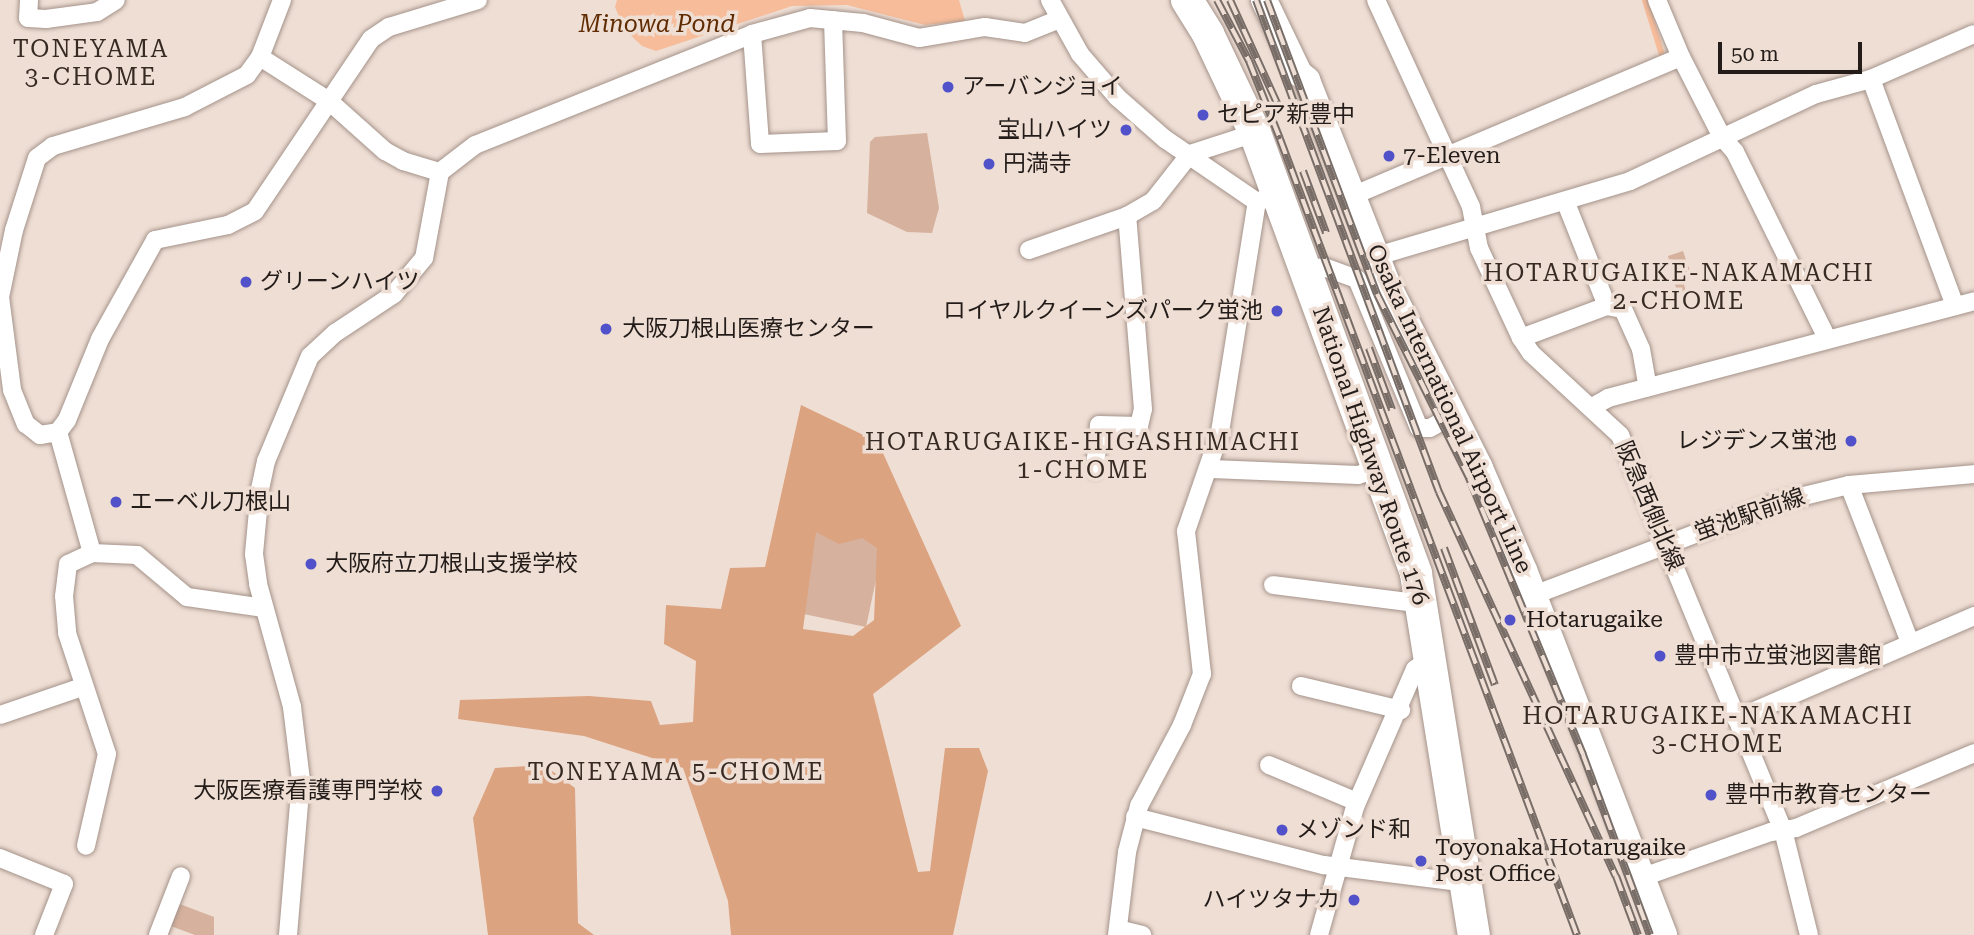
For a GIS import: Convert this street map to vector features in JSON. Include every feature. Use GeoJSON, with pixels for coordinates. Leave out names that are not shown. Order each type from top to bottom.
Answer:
{"type":"FeatureCollection","features":[{"type":"Feature","properties":{"kind":"highway","name":"National Highway Route 176"},"geometry":{"type":"LineString","coordinates":[[1187,0],[1208,34],[1255,133],[1267,198],[1305,270],[1378,468],[1423,604],[1474,935]]}},
{"type":"Feature","properties":{"kind":"main road","name":"Osaka International Airport Line"},"geometry":{"type":"LineString","coordinates":[[1264,0],[1299,73],[1307,80],[1377,256],[1453,415],[1534,595],[1664,935]]}},
{"type":"Feature","properties":{"kind":"main road","name":"Osaka International Airport Line"},"geometry":{"type":"LineString","coordinates":[[1283,0],[1309,69],[1307,80]]}},
{"type":"Feature","properties":{"kind":"street"},"geometry":{"type":"LineString","coordinates":[[29,0],[28,18],[46,19],[97,12],[116,0]]}},
{"type":"Feature","properties":{"kind":"street"},"geometry":{"type":"LineString","coordinates":[[58,432],[40,435],[26,424],[12,390],[0,297],[7,230],[37,158],[53,146],[185,107],[247,75],[260,57],[282,0]]}},
{"type":"Feature","properties":{"kind":"street"},"geometry":{"type":"LineString","coordinates":[[92,553],[58,432],[100,339],[156,240],[228,225],[255,211],[371,39],[389,27],[478,0]]}},
{"type":"Feature","properties":{"kind":"street"},"geometry":{"type":"LineString","coordinates":[[1050,0],[1058,20],[1116,97],[1165,139],[1267,198],[1220,432],[1186,531],[1202,674],[1135,817],[1117,932],[1142,935]]}},
{"type":"Feature","properties":{"kind":"street","name":"阪急西側北線"},"geometry":{"type":"LineString","coordinates":[[1376,0],[1476,223],[1479,248],[1521,338],[1531,354],[1620,435],[1783,830],[1810,935]]}},
{"type":"Feature","properties":{"kind":"street"},"geometry":{"type":"LineString","coordinates":[[1661,1],[1681,57],[1722,137],[1735,152],[1826,338]]}},
{"type":"Feature","properties":{"kind":"street"},"geometry":{"type":"LineString","coordinates":[[288,935],[300,780],[292,707],[264,608],[254,554],[266,461],[310,356],[335,333],[394,294],[424,258],[440,172],[475,145],[752,34],[810,18],[863,23],[919,38],[985,27],[1025,33],[1058,20]]}},
{"type":"Feature","properties":{"kind":"street"},"geometry":{"type":"LineString","coordinates":[[752,34],[760,144],[837,141],[833,20]]}},
{"type":"Feature","properties":{"kind":"street"},"geometry":{"type":"LineString","coordinates":[[1377,256],[1476,223],[1566,203],[1630,181],[1816,94],[1871,79],[1974,34]]}},
{"type":"Feature","properties":{"kind":"street"},"geometry":{"type":"LineString","coordinates":[[260,57],[329,101],[385,151],[403,162],[440,172]]}},
{"type":"Feature","properties":{"kind":"street"},"geometry":{"type":"LineString","coordinates":[[1352,195],[1446,158],[1681,57]]}},
{"type":"Feature","properties":{"kind":"street"},"geometry":{"type":"LineString","coordinates":[[1871,79],[1955,306]]}},
{"type":"Feature","properties":{"kind":"street"},"geometry":{"type":"LineString","coordinates":[[1029,250],[1127,216],[1153,201],[1190,154],[1255,133]]}},
{"type":"Feature","properties":{"kind":"street"},"geometry":{"type":"LineString","coordinates":[[1566,203],[1607,306]]}},
{"type":"Feature","properties":{"kind":"street"},"geometry":{"type":"LineString","coordinates":[[1095,469],[1099,425],[1139,426],[1143,409],[1127,216]]}},
{"type":"Feature","properties":{"kind":"street"},"geometry":{"type":"LineString","coordinates":[[1305,270],[1324,267],[1357,279],[1419,428],[1430,428],[1453,415]]}},
{"type":"Feature","properties":{"kind":"street"},"geometry":{"type":"LineString","coordinates":[[1592,407],[1648,387],[1974,301]]}},
{"type":"Feature","properties":{"kind":"street"},"geometry":{"type":"LineString","coordinates":[[1521,338],[1607,306],[1623,309],[1641,349],[1648,387]]}},
{"type":"Feature","properties":{"kind":"street"},"geometry":{"type":"LineString","coordinates":[[1212,469],[1358,475],[1378,468]]}},
{"type":"Feature","properties":{"kind":"street","name":"蛍池駅前線"},"geometry":{"type":"LineString","coordinates":[[1534,595],[1779,502],[1849,485],[1974,474]]}},
{"type":"Feature","properties":{"kind":"street"},"geometry":{"type":"LineString","coordinates":[[1849,485],[1910,642]]}},
{"type":"Feature","properties":{"kind":"street"},"geometry":{"type":"LineString","coordinates":[[86,846],[107,754],[82,687],[68,633],[64,596],[68,564],[92,553],[137,555],[187,597],[264,608]]}},
{"type":"Feature","properties":{"kind":"street"},"geometry":{"type":"LineString","coordinates":[[1273,585],[1423,604]]}},
{"type":"Feature","properties":{"kind":"street"},"geometry":{"type":"LineString","coordinates":[[1736,719],[1974,616]]}},
{"type":"Feature","properties":{"kind":"street"},"geometry":{"type":"LineString","coordinates":[[1319,935],[1357,802],[1401,710],[1417,665],[1432,658]]}},
{"type":"Feature","properties":{"kind":"street"},"geometry":{"type":"LineString","coordinates":[[1301,686],[1401,710]]}},
{"type":"Feature","properties":{"kind":"street"},"geometry":{"type":"LineString","coordinates":[[0,715],[82,687]]}},
{"type":"Feature","properties":{"kind":"street"},"geometry":{"type":"LineString","coordinates":[[1643,877],[1783,830],[1974,753]]}},
{"type":"Feature","properties":{"kind":"street"},"geometry":{"type":"LineString","coordinates":[[1269,765],[1357,802]]}},
{"type":"Feature","properties":{"kind":"street"},"geometry":{"type":"LineString","coordinates":[[1135,817],[1338,866],[1466,883]]}},
{"type":"Feature","properties":{"kind":"street"},"geometry":{"type":"LineString","coordinates":[[0,858],[64,884],[44,935]]}},
{"type":"Feature","properties":{"kind":"street"},"geometry":{"type":"LineString","coordinates":[[158,935],[181,876]]}},
{"type":"Feature","properties":{"kind":"shaded area"},"geometry":{"type":"Polygon","coordinates":[[[927,133],[939,208],[932,233],[907,232],[867,213],[870,142],[875,137],[927,133]]]}},
{"type":"Feature","properties":{"kind":"shaded area"},"geometry":{"type":"Polygon","coordinates":[[[1683,251],[1692,277],[1683,280],[1687,297],[1679,300],[1668,256],[1683,251]]]}},
{"type":"Feature","properties":{"kind":"shaded area"},"geometry":{"type":"Polygon","coordinates":[[[801,405],[878,442],[961,626],[873,694],[918,872],[930,871],[945,748],[979,748],[988,771],[953,935],[731,935],[728,901],[683,768],[584,736],[458,719],[460,700],[589,696],[651,701],[660,725],[693,722],[696,661],[664,644],[666,605],[721,609],[730,568],[765,567],[801,405]],[[816,532],[803,629],[853,636],[874,620],[877,548],[862,538],[839,544],[816,532]]]}},
{"type":"Feature","properties":{"kind":"shaded area"},"geometry":{"type":"Polygon","coordinates":[[[814,517],[886,532],[866,627],[794,612],[814,517]]]}},
{"type":"Feature","properties":{"kind":"shaded area"},"geometry":{"type":"Polygon","coordinates":[[[544,765],[575,788],[578,923],[594,935],[488,935],[473,818],[495,768],[544,765]]]}},
{"type":"Feature","properties":{"kind":"shaded area"},"geometry":{"type":"Polygon","coordinates":[[[177,903],[214,917],[214,935],[195,935],[168,925],[177,903]]]}},
{"type":"Feature","properties":{"kind":"water","name":"Minowa Pond"},"geometry":{"type":"Polygon","coordinates":[[[617,0],[959,0],[965,21],[925,25],[847,5],[792,6],[656,51],[642,46],[624,29],[615,7],[617,0]]]}},
{"type":"Feature","properties":{"kind":"waterway"},"geometry":{"type":"LineString","coordinates":[[1645,0],[1662,55]]}},
{"type":"Feature","properties":{"kind":"railway"},"geometry":{"type":"LineString","coordinates":[[1217,0],[1249,61],[1280,139],[1577,935]]}},
{"type":"Feature","properties":{"kind":"railway"},"geometry":{"type":"LineString","coordinates":[[1230,0],[1281,112]]}},
{"type":"Feature","properties":{"kind":"railway"},"geometry":{"type":"LineString","coordinates":[[1256,0],[1439,492],[1616,876],[1638,935]]}},
{"type":"Feature","properties":{"kind":"railway"},"geometry":{"type":"LineString","coordinates":[[1267,0],[1377,294],[1469,478],[1583,755],[1650,935]]}},
{"type":"Feature","properties":{"kind":"railway"},"geometry":{"type":"LineString","coordinates":[[1303,171],[1326,233]]}},
{"type":"Feature","properties":{"kind":"railway"},"geometry":{"type":"LineString","coordinates":[[1369,348],[1392,410]]}},
{"type":"Feature","properties":{"kind":"railway"},"geometry":{"type":"LineString","coordinates":[[1444,548],[1495,685]]}},
{"type":"Feature","properties":{"kind":"place","name":"アーバンジョイ"},"geometry":{"type":"Point","coordinates":[948,87]}},
{"type":"Feature","properties":{"kind":"place","name":"セピア新豊中"},"geometry":{"type":"Point","coordinates":[1203,115]}},
{"type":"Feature","properties":{"kind":"place","name":"宝山ハイツ"},"geometry":{"type":"Point","coordinates":[1126,130]}},
{"type":"Feature","properties":{"kind":"place","name":"7-Eleven"},"geometry":{"type":"Point","coordinates":[1389,156]}},
{"type":"Feature","properties":{"kind":"place","name":"円満寺"},"geometry":{"type":"Point","coordinates":[989,164]}},
{"type":"Feature","properties":{"kind":"place","name":"グリーンハイツ"},"geometry":{"type":"Point","coordinates":[246,282]}},
{"type":"Feature","properties":{"kind":"place","name":"ロイヤルクイーンズパーク蛍池"},"geometry":{"type":"Point","coordinates":[1277,311]}},
{"type":"Feature","properties":{"kind":"place","name":"大阪刀根山医療センター"},"geometry":{"type":"Point","coordinates":[606,329]}},
{"type":"Feature","properties":{"kind":"place","name":"レジデンス蛍池"},"geometry":{"type":"Point","coordinates":[1851,441]}},
{"type":"Feature","properties":{"kind":"place","name":"エーベル刀根山"},"geometry":{"type":"Point","coordinates":[116,502]}},
{"type":"Feature","properties":{"kind":"place","name":"大阪府立刀根山支援学校"},"geometry":{"type":"Point","coordinates":[311,564]}},
{"type":"Feature","properties":{"kind":"place","name":"Hotarugaike"},"geometry":{"type":"Point","coordinates":[1510,620]}},
{"type":"Feature","properties":{"kind":"place","name":"豊中市立蛍池図書館"},"geometry":{"type":"Point","coordinates":[1660,656]}},
{"type":"Feature","properties":{"kind":"place","name":"大阪医療看護専門学校"},"geometry":{"type":"Point","coordinates":[437,791]}},
{"type":"Feature","properties":{"kind":"place","name":"豊中市教育センター"},"geometry":{"type":"Point","coordinates":[1711,795]}},
{"type":"Feature","properties":{"kind":"place","name":"メゾンド和"},"geometry":{"type":"Point","coordinates":[1282,830]}},
{"type":"Feature","properties":{"kind":"place","name":"Toyonaka Hotarugaike Post Office"},"geometry":{"type":"Point","coordinates":[1421,861]}},
{"type":"Feature","properties":{"kind":"place","name":"ハイツタナカ"},"geometry":{"type":"Point","coordinates":[1354,900]}},
{"type":"Feature","properties":{"kind":"district","name":"TONEYAMA 3-CHOME"},"geometry":{"type":"Point","coordinates":[91,64]}},
{"type":"Feature","properties":{"kind":"district","name":"HOTARUGAIKE-NAKAMACHI 2-CHOME"},"geometry":{"type":"Point","coordinates":[1679,288]}},
{"type":"Feature","properties":{"kind":"district","name":"HOTARUGAIKE-HIGASHIMACHI 1-CHOME"},"geometry":{"type":"Point","coordinates":[1083,457]}},
{"type":"Feature","properties":{"kind":"district","name":"HOTARUGAIKE-NAKAMACHI 3-CHOME"},"geometry":{"type":"Point","coordinates":[1718,731]}},
{"type":"Feature","properties":{"kind":"district","name":"TONEYAMA 5-CHOME"},"geometry":{"type":"Point","coordinates":[676,773]}}]}
